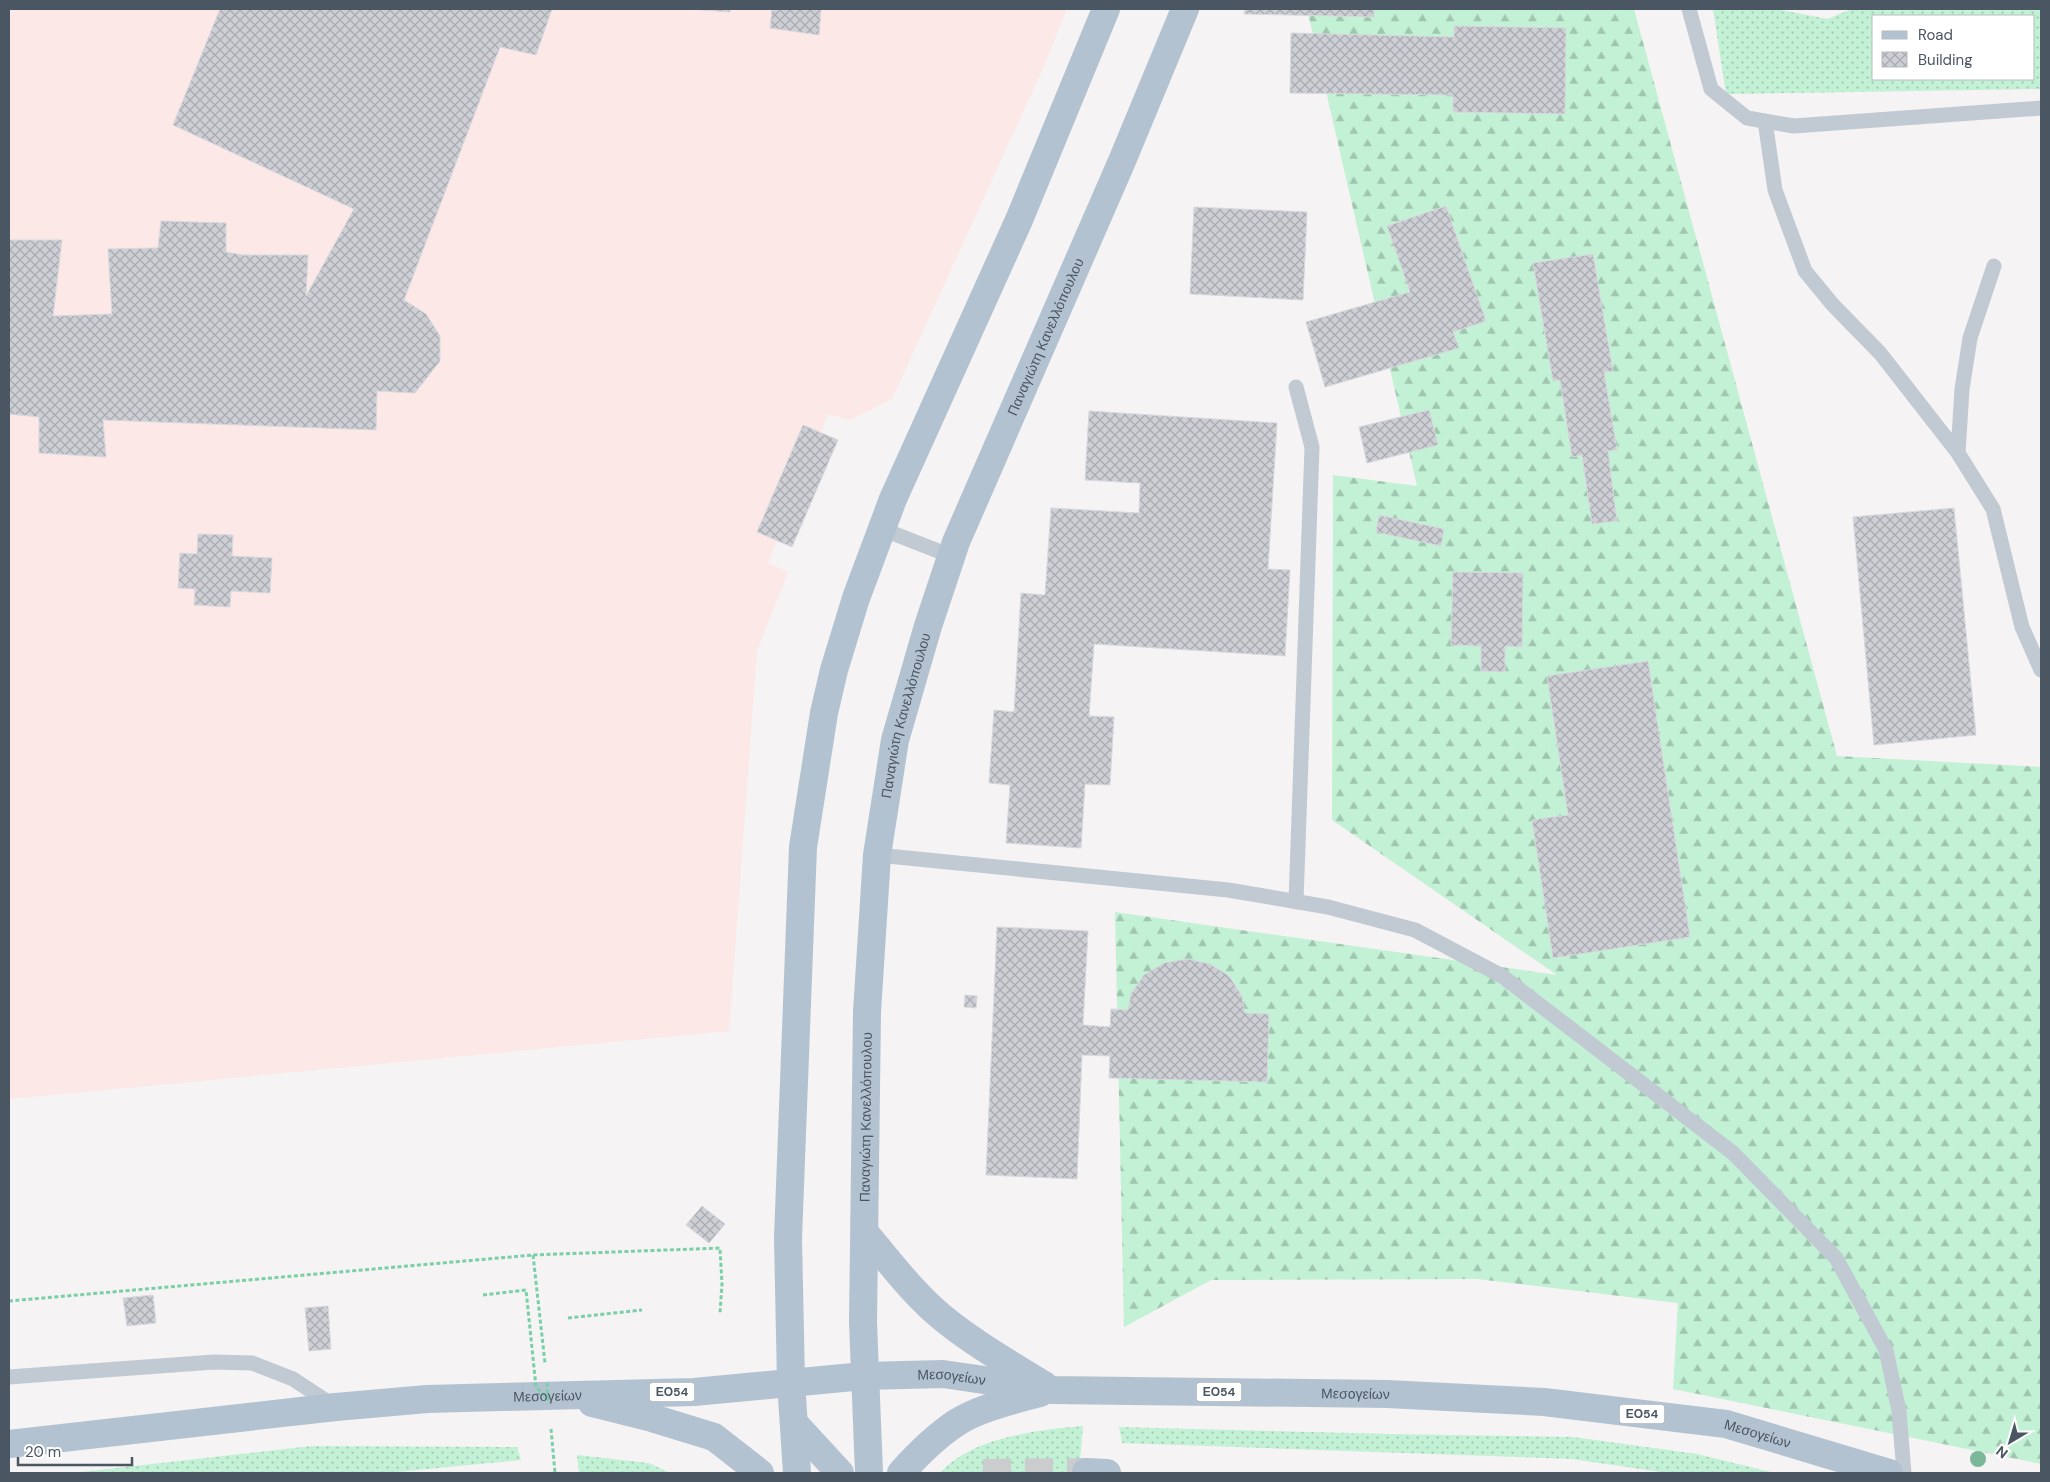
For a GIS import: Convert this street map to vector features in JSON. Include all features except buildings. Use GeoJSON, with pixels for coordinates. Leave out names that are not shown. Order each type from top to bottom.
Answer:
{"type":"FeatureCollection","features":[{"type":"Feature","properties":{"kind":"main road"},"geometry":{"type":"LineString","coordinates":[[797,1473],[791,1382],[788,1238],[803,847],[816,761],[834,670],[856,598],[893,498],[1019,220],[1106,9]]}},
{"type":"Feature","properties":{"kind":"main road","name":"Παναγιώτη Κανελλόπουλου"},"geometry":{"type":"LineString","coordinates":[[869,1473],[862,1322],[865,1234],[867,1012],[877,855],[895,740],[928,626],[952,556],[1122,162],[1184,9]]}},
{"type":"Feature","properties":{"kind":"main road"},"geometry":{"type":"LineString","coordinates":[[865,1234],[918,1295],[943,1319],[1052,1390]]}},
{"type":"Feature","properties":{"kind":"main road","name":"Μεσογείων"},"geometry":{"type":"LineString","coordinates":[[9,1444],[336,1406],[426,1399],[549,1392],[694,1392],[864,1376],[943,1374],[1052,1390],[1387,1394],[1544,1402],[1726,1424],[1889,1473]]}},
{"type":"Feature","properties":{"kind":"main road"},"geometry":{"type":"LineString","coordinates":[[901,1473],[920,1453],[957,1423],[1011,1401],[1052,1390]]}},
{"type":"Feature","properties":{"kind":"main road"},"geometry":{"type":"LineString","coordinates":[[549,1392],[652,1418],[714,1437],[760,1473]]}},
{"type":"Feature","properties":{"kind":"main road"},"geometry":{"type":"LineString","coordinates":[[794,1423],[836,1472],[866,1431]]}},
{"type":"Feature","properties":{"kind":"lane"},"geometry":{"type":"LineString","coordinates":[[1689,9],[1711,89],[1747,118],[1794,126],[2041,108]]}},
{"type":"Feature","properties":{"kind":"lane"},"geometry":{"type":"LineString","coordinates":[[1765,121],[1775,190],[1805,271],[1833,305],[1880,353],[1958,454],[1993,509],[2022,627],[2041,670]]}},
{"type":"Feature","properties":{"kind":"lane"},"geometry":{"type":"LineString","coordinates":[[1958,454],[1962,389],[1970,338],[1994,266]]}},
{"type":"Feature","properties":{"kind":"lane"},"geometry":{"type":"LineString","coordinates":[[1296,387],[1312,447],[1296,902]]}},
{"type":"Feature","properties":{"kind":"lane"},"geometry":{"type":"LineString","coordinates":[[882,529],[952,556]]}},
{"type":"Feature","properties":{"kind":"lane"},"geometry":{"type":"LineString","coordinates":[[877,855],[1228,890],[1328,907],[1415,930],[1502,976],[1732,1153],[1836,1258],[1886,1350],[1899,1411],[1904,1473]]}},
{"type":"Feature","properties":{"kind":"lane"},"geometry":{"type":"LineString","coordinates":[[9,1377],[214,1362],[252,1363],[293,1379],[336,1406]]}},
{"type":"Feature","properties":{"kind":"path"},"geometry":{"type":"LineString","coordinates":[[9,1301],[534,1255],[720,1248],[722,1284],[720,1313]]}},
{"type":"Feature","properties":{"kind":"path"},"geometry":{"type":"LineString","coordinates":[[534,1255],[545,1364]]}},
{"type":"Feature","properties":{"kind":"path"},"geometry":{"type":"LineString","coordinates":[[483,1295],[526,1290],[536,1387],[549,1392]]}},
{"type":"Feature","properties":{"kind":"path"},"geometry":{"type":"LineString","coordinates":[[568,1318],[642,1310]]}},
{"type":"Feature","properties":{"kind":"path"},"geometry":{"type":"LineString","coordinates":[[551,1427],[555,1473]]}},
{"type":"Feature","properties":{"kind":"shaded area"},"geometry":{"type":"Polygon","coordinates":[[[9,9],[1067,9],[1043,68],[892,399],[849,420],[828,414],[768,563],[788,572],[757,651],[729,1031],[9,1099],[9,9]]]}},
{"type":"Feature","properties":{"kind":"green space"},"geometry":{"type":"Polygon","coordinates":[[[1307,9],[1634,9],[1837,756],[2041,767],[2041,1464],[1673,1389],[1678,1303],[1477,1279],[1211,1280],[1124,1327],[1115,912],[1557,975],[1332,820],[1333,475],[1417,486],[1307,9]]]}},
{"type":"Feature","properties":{"kind":"green space"},"geometry":{"type":"Polygon","coordinates":[[[1713,9],[1775,9],[1828,19],[1851,9],[2041,9],[2041,89],[1726,94],[1713,9]]]}},
{"type":"Feature","properties":{"kind":"green space"},"geometry":{"type":"Polygon","coordinates":[[[1083,1426],[1079,1473],[940,1473],[970,1451],[988,1443],[1026,1433],[1083,1426]]]}},
{"type":"Feature","properties":{"kind":"green space"},"geometry":{"type":"Polygon","coordinates":[[[1119,1427],[1573,1437],[1697,1454],[1775,1473],[1667,1473],[1572,1459],[1122,1443],[1119,1427]]]}},
{"type":"Feature","properties":{"kind":"green space"},"geometry":{"type":"Polygon","coordinates":[[[312,1446],[517,1447],[521,1460],[387,1473],[72,1473],[312,1446]]]}},
{"type":"Feature","properties":{"kind":"green space"},"geometry":{"type":"Polygon","coordinates":[[[577,1455],[649,1463],[670,1473],[579,1473],[577,1455]]]}},
{"type":"Feature","properties":{"kind":"tunnel"},"geometry":{"type":"LineString","coordinates":[[983,1473],[1086,1472]]}}]}
